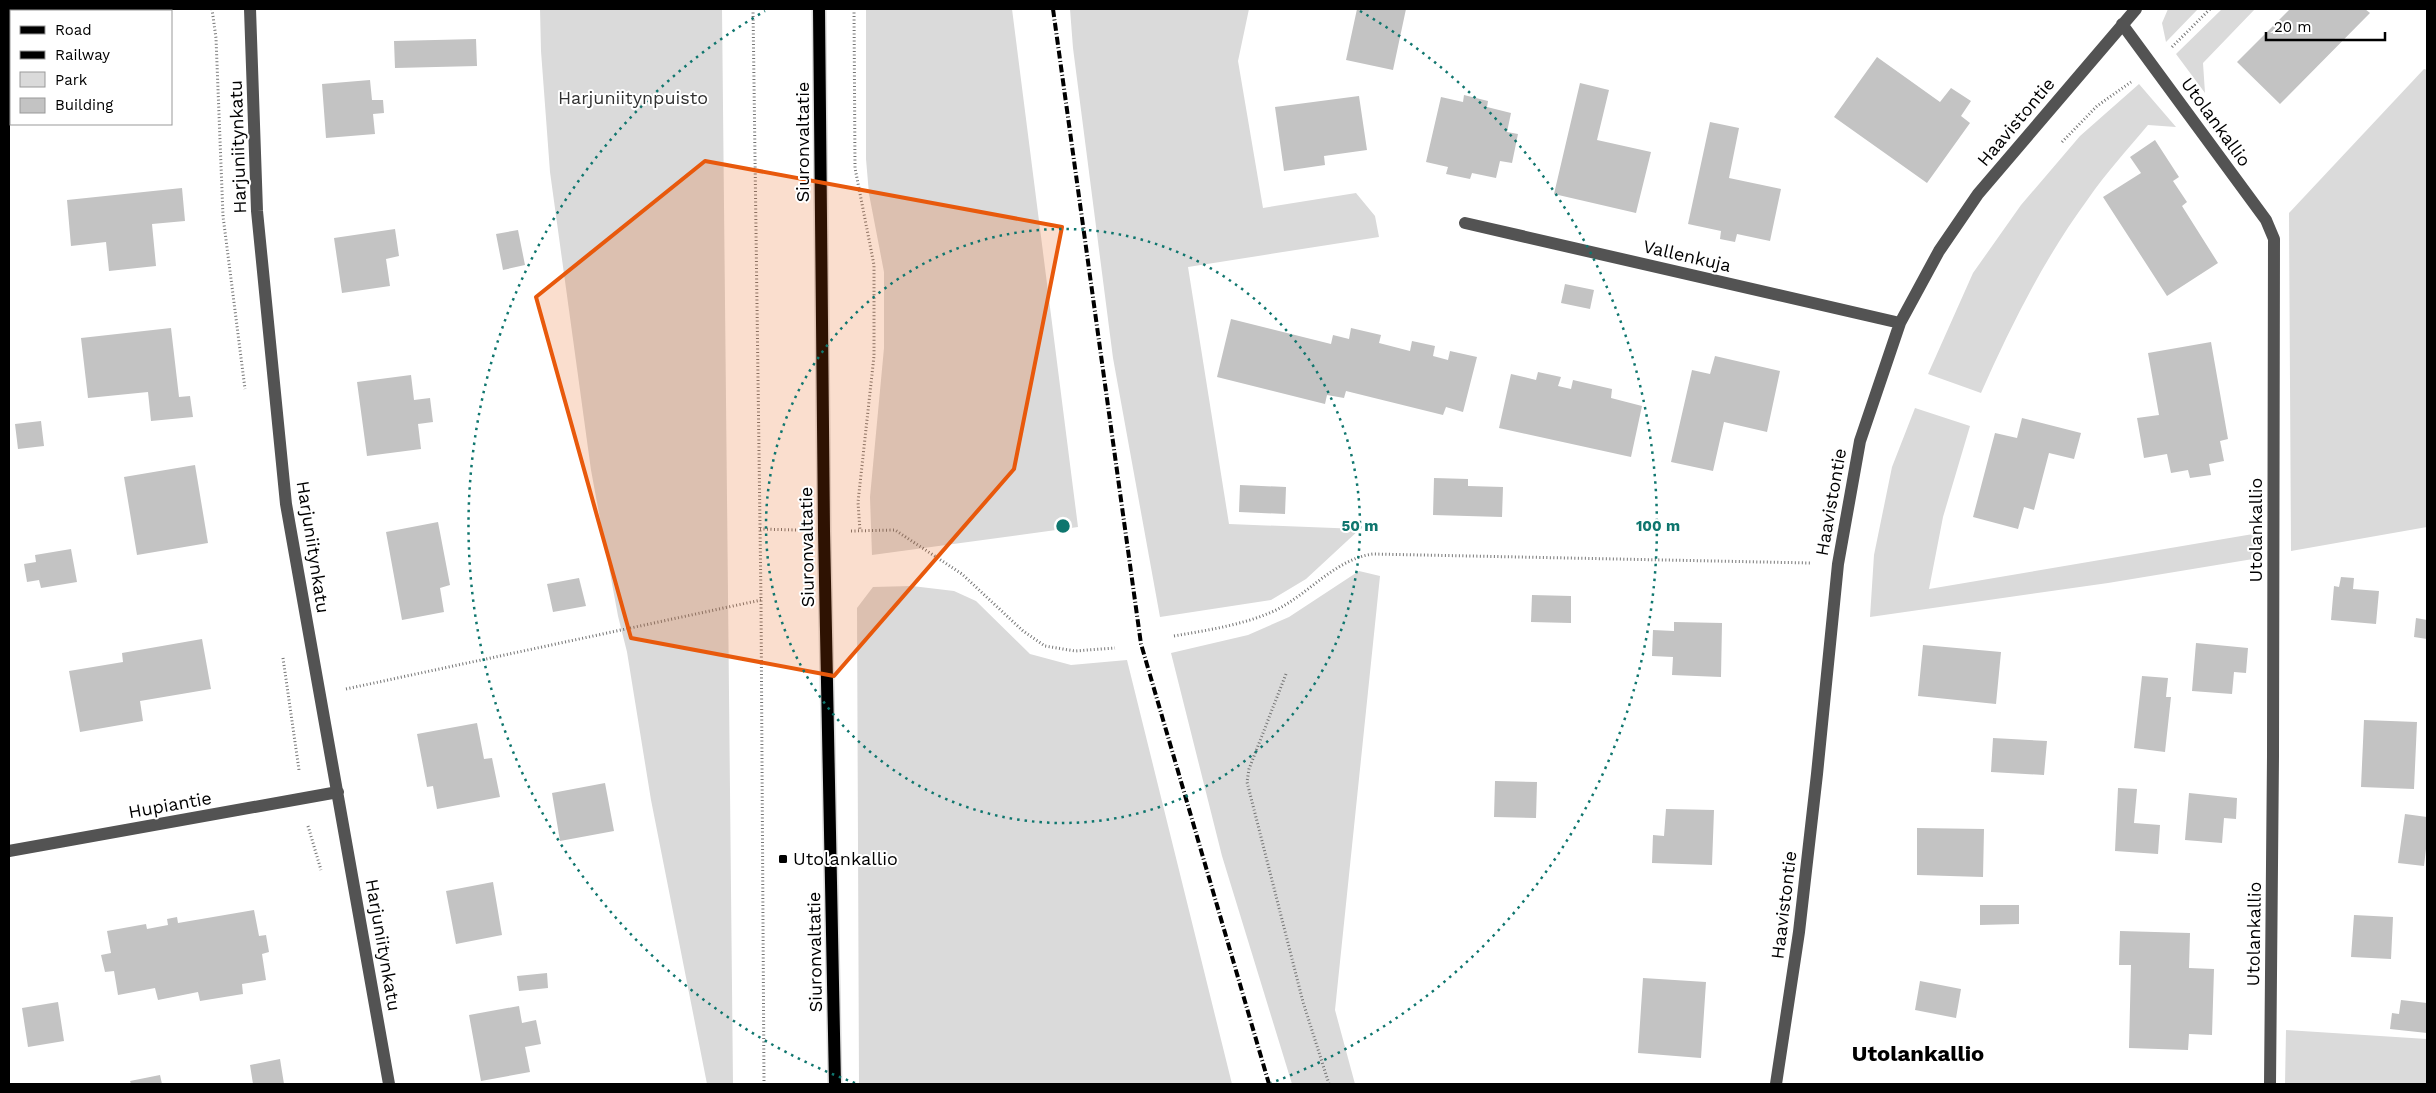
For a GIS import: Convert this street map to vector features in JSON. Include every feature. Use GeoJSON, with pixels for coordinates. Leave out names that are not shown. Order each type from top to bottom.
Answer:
{"type":"FeatureCollection","features":[{"type":"Feature","properties":{"kind":"main road","name":"Siuronvaltatie"},"geometry":{"type":"LineString","coordinates":[[820,9],[824,541],[835,1084]]}},
{"type":"Feature","properties":{"kind":"street","name":"Harjuniitynkatu"},"geometry":{"type":"LineString","coordinates":[[250,9],[257,211],[286,504],[389,1084]]}},
{"type":"Feature","properties":{"kind":"street","name":"Haavistontie"},"geometry":{"type":"LineString","coordinates":[[1776,1084],[1801,912],[1838,564],[1860,441],[1900,323],[1939,250],[1978,194],[2136,9]]}},
{"type":"Feature","properties":{"kind":"street","name":"Utolankallio"},"geometry":{"type":"LineString","coordinates":[[2122,24],[2266,220],[2274,239],[2270,1084]]}},
{"type":"Feature","properties":{"kind":"street","name":"Vallenkuja"},"geometry":{"type":"LineString","coordinates":[[1465,224],[1900,323]]}},
{"type":"Feature","properties":{"kind":"street","name":"Hupiantie"},"geometry":{"type":"LineString","coordinates":[[9,851],[338,792]]}},
{"type":"Feature","properties":{"kind":"path"},"geometry":{"type":"LineString","coordinates":[[753,9],[761,600],[764,1084]]}},
{"type":"Feature","properties":{"kind":"path"},"geometry":{"type":"LineString","coordinates":[[854,9],[855,168],[874,265],[874,356],[858,502],[860,531]]}},
{"type":"Feature","properties":{"kind":"path"},"geometry":{"type":"LineString","coordinates":[[2056,148],[2097,106],[2153,66],[2210,9]]}},
{"type":"Feature","properties":{"kind":"path"},"geometry":{"type":"LineString","coordinates":[[895,530],[962,574],[1023,631],[1045,646],[1075,651],[1115,648]]}},
{"type":"Feature","properties":{"kind":"path"},"geometry":{"type":"LineString","coordinates":[[1174,636],[1248,622],[1276,610],[1357,556],[1373,554],[1838,564]]}},
{"type":"Feature","properties":{"kind":"path"},"geometry":{"type":"LineString","coordinates":[[320,694],[761,600]]}},
{"type":"Feature","properties":{"kind":"path"},"geometry":{"type":"LineString","coordinates":[[1286,674],[1249,769],[1247,782],[1303,1002],[1329,1084]]}},
{"type":"Feature","properties":{"kind":"highlighted area"},"geometry":{"type":"Polygon","coordinates":[[[705,161],[1062,227],[1014,469],[834,676],[631,638],[536,297],[705,161]]]}},
{"type":"Feature","properties":{"kind":"green space","name":"Harjuniitynpuisto"},"geometry":{"type":"Polygon","coordinates":[[[540,9],[722,9],[733,1084],[707,1084],[651,800],[627,652],[618,616],[591,470],[550,172],[541,51],[540,9]]]}},
{"type":"Feature","properties":{"kind":"green space"},"geometry":{"type":"Polygon","coordinates":[[[866,9],[1012,9],[1078,527],[872,555],[870,497],[884,348],[884,272],[869,194],[866,159],[866,9]]]}},
{"type":"Feature","properties":{"kind":"green space"},"geometry":{"type":"Polygon","coordinates":[[[1070,9],[1249,9],[1238,61],[1263,208],[1356,193],[1375,216],[1379,237],[1188,267],[1229,524],[1360,529],[1306,579],[1271,600],[1160,617],[1113,358],[1073,48],[1070,9]]]}},
{"type":"Feature","properties":{"kind":"green space"},"geometry":{"type":"Polygon","coordinates":[[[2168,9],[2198,9],[2166,42],[2162,23],[2168,9]]]}},
{"type":"Feature","properties":{"kind":"green space"},"geometry":{"type":"Polygon","coordinates":[[[2222,9],[2255,9],[2203,63],[2205,93],[2176,54],[2222,9]]]}},
{"type":"Feature","properties":{"kind":"green space"},"geometry":{"type":"Polygon","coordinates":[[[2424,69],[2427,70],[2427,527],[2291,551],[2289,213],[2424,69]]]}},
{"type":"Feature","properties":{"kind":"green space"},"geometry":{"type":"Polygon","coordinates":[[[2139,84],[2176,127],[2148,125],[2095,189],[2057,245],[2029,293],[1981,393],[1928,374],[1973,273],[2021,205],[2080,136],[2139,84]]]}},
{"type":"Feature","properties":{"kind":"green space"},"geometry":{"type":"Polygon","coordinates":[[[1915,408],[1970,426],[1943,517],[1929,589],[2259,533],[2259,558],[2108,583],[1870,617],[1874,555],[1892,467],[1915,408]]]}},
{"type":"Feature","properties":{"kind":"green space"},"geometry":{"type":"Polygon","coordinates":[[[1359,571],[1380,576],[1335,1010],[1355,1084],[1292,1084],[1222,856],[1171,653],[1248,635],[1289,617],[1359,571]]]}},
{"type":"Feature","properties":{"kind":"green space"},"geometry":{"type":"Polygon","coordinates":[[[912,586],[954,591],[976,601],[1030,654],[1071,665],[1127,660],[1232,1084],[859,1084],[857,608],[873,587],[912,586]]]}},
{"type":"Feature","properties":{"kind":"green space"},"geometry":{"type":"Polygon","coordinates":[[[2286,1030],[2427,1039],[2427,1084],[2285,1084],[2286,1030]]]}},
{"type":"Feature","properties":{"kind":"building"},"geometry":{"type":"Polygon","coordinates":[[[1357,9],[1406,9],[1393,70],[1346,60],[1357,9]]]}},
{"type":"Feature","properties":{"kind":"building"},"geometry":{"type":"Polygon","coordinates":[[[2290,9],[2365,9],[2370,13],[2280,104],[2237,62],[2290,9]]]}},
{"type":"Feature","properties":{"kind":"building"},"geometry":{"type":"Polygon","coordinates":[[[476,39],[477,66],[395,68],[394,41],[476,39]]]}},
{"type":"Feature","properties":{"kind":"building"},"geometry":{"type":"Polygon","coordinates":[[[1877,57],[1940,102],[1951,88],[1971,101],[1961,116],[1970,123],[1927,183],[1834,117],[1877,57]]]}},
{"type":"Feature","properties":{"kind":"building"},"geometry":{"type":"Polygon","coordinates":[[[370,80],[372,100],[383,100],[384,113],[373,114],[375,134],[326,138],[322,84],[370,80]]]}},
{"type":"Feature","properties":{"kind":"building"},"geometry":{"type":"Polygon","coordinates":[[[1580,83],[1609,90],[1597,140],[1651,152],[1636,213],[1554,194],[1580,83]]]}},
{"type":"Feature","properties":{"kind":"building"},"geometry":{"type":"Polygon","coordinates":[[[1464,95],[1488,101],[1487,107],[1511,113],[1507,132],[1518,134],[1512,163],[1500,161],[1496,178],[1472,173],[1470,179],[1446,174],[1448,167],[1426,162],[1441,97],[1463,102],[1464,95]]]}},
{"type":"Feature","properties":{"kind":"building"},"geometry":{"type":"Polygon","coordinates":[[[1359,96],[1367,150],[1324,156],[1325,165],[1284,171],[1275,107],[1359,96]]]}},
{"type":"Feature","properties":{"kind":"building"},"geometry":{"type":"Polygon","coordinates":[[[1710,122],[1739,128],[1729,178],[1781,189],[1770,241],[1737,234],[1735,242],[1720,239],[1721,231],[1688,224],[1710,122]]]}},
{"type":"Feature","properties":{"kind":"building"},"geometry":{"type":"Polygon","coordinates":[[[2155,140],[2179,177],[2173,181],[2187,202],[2182,206],[2218,263],[2167,296],[2103,197],[2141,173],[2130,157],[2155,140]]]}},
{"type":"Feature","properties":{"kind":"building"},"geometry":{"type":"Polygon","coordinates":[[[182,188],[185,221],[152,224],[156,266],[109,271],[106,242],[71,246],[67,200],[182,188]]]}},
{"type":"Feature","properties":{"kind":"building"},"geometry":{"type":"Polygon","coordinates":[[[395,229],[399,256],[386,259],[390,286],[342,293],[334,238],[395,229]]]}},
{"type":"Feature","properties":{"kind":"building"},"geometry":{"type":"Polygon","coordinates":[[[518,230],[525,265],[503,270],[496,234],[518,230]]]}},
{"type":"Feature","properties":{"kind":"building"},"geometry":{"type":"Polygon","coordinates":[[[1565,284],[1594,290],[1590,309],[1561,303],[1565,284]]]}},
{"type":"Feature","properties":{"kind":"building"},"geometry":{"type":"Polygon","coordinates":[[[1231,319],[1331,344],[1333,335],[1349,339],[1351,328],[1381,335],[1379,343],[1410,351],[1412,341],[1435,346],[1433,356],[1448,360],[1450,351],[1477,357],[1463,412],[1446,407],[1443,415],[1346,391],[1344,398],[1327,395],[1325,404],[1217,377],[1231,319]]]}},
{"type":"Feature","properties":{"kind":"building"},"geometry":{"type":"Polygon","coordinates":[[[171,328],[179,397],[190,396],[193,417],[151,421],[148,392],[88,398],[81,338],[171,328]]]}},
{"type":"Feature","properties":{"kind":"building"},"geometry":{"type":"Polygon","coordinates":[[[2211,342],[2228,439],[2220,441],[2224,461],[2209,464],[2211,475],[2190,478],[2188,470],[2171,473],[2167,454],[2144,458],[2137,418],[2159,415],[2148,353],[2211,342]]]}},
{"type":"Feature","properties":{"kind":"building"},"geometry":{"type":"Polygon","coordinates":[[[1715,356],[1780,371],[1767,432],[1724,422],[1713,471],[1671,462],[1692,370],[1710,374],[1715,356]]]}},
{"type":"Feature","properties":{"kind":"building"},"geometry":{"type":"Polygon","coordinates":[[[1538,372],[1561,377],[1558,386],[1571,389],[1573,380],[1612,389],[1611,398],[1642,406],[1631,457],[1499,428],[1511,374],[1536,380],[1538,372]]]}},
{"type":"Feature","properties":{"kind":"building"},"geometry":{"type":"Polygon","coordinates":[[[411,375],[414,400],[430,398],[433,422],[418,424],[421,449],[367,456],[357,382],[411,375]]]}},
{"type":"Feature","properties":{"kind":"building"},"geometry":{"type":"Polygon","coordinates":[[[2022,418],[2081,433],[2074,459],[2049,453],[2034,510],[2024,507],[2018,529],[1973,517],[1995,433],[2017,438],[2022,418]]]}},
{"type":"Feature","properties":{"kind":"building"},"geometry":{"type":"Polygon","coordinates":[[[41,421],[44,446],[18,449],[15,424],[41,421]]]}},
{"type":"Feature","properties":{"kind":"building"},"geometry":{"type":"Polygon","coordinates":[[[195,465],[208,543],[137,555],[124,477],[195,465]]]}},
{"type":"Feature","properties":{"kind":"building"},"geometry":{"type":"Polygon","coordinates":[[[1434,478],[1468,479],[1468,486],[1503,487],[1502,517],[1433,515],[1434,478]]]}},
{"type":"Feature","properties":{"kind":"building"},"geometry":{"type":"Polygon","coordinates":[[[1240,485],[1286,487],[1285,514],[1239,512],[1240,485]]]}},
{"type":"Feature","properties":{"kind":"building"},"geometry":{"type":"Polygon","coordinates":[[[438,522],[450,585],[440,588],[444,612],[402,620],[386,532],[438,522]]]}},
{"type":"Feature","properties":{"kind":"building"},"geometry":{"type":"Polygon","coordinates":[[[71,549],[77,582],[41,588],[39,580],[27,582],[24,564],[36,562],[35,555],[71,549]]]}},
{"type":"Feature","properties":{"kind":"building"},"geometry":{"type":"Polygon","coordinates":[[[2341,577],[2354,578],[2353,589],[2379,591],[2376,624],[2331,620],[2334,586],[2339,587],[2341,577]]]}},
{"type":"Feature","properties":{"kind":"building"},"geometry":{"type":"Polygon","coordinates":[[[579,578],[586,606],[553,612],[547,584],[579,578]]]}},
{"type":"Feature","properties":{"kind":"building"},"geometry":{"type":"Polygon","coordinates":[[[1532,595],[1571,596],[1571,623],[1531,622],[1532,595]]]}},
{"type":"Feature","properties":{"kind":"building"},"geometry":{"type":"Polygon","coordinates":[[[2416,618],[2427,620],[2427,639],[2414,637],[2416,618]]]}},
{"type":"Feature","properties":{"kind":"building"},"geometry":{"type":"Polygon","coordinates":[[[1674,622],[1722,623],[1721,677],[1672,675],[1673,657],[1652,656],[1653,630],[1674,631],[1674,622]]]}},
{"type":"Feature","properties":{"kind":"building"},"geometry":{"type":"Polygon","coordinates":[[[202,639],[211,689],[140,701],[143,721],[80,732],[69,671],[123,662],[122,653],[202,639]]]}},
{"type":"Feature","properties":{"kind":"building"},"geometry":{"type":"Polygon","coordinates":[[[2196,643],[2248,648],[2246,673],[2234,672],[2232,694],[2192,691],[2196,643]]]}},
{"type":"Feature","properties":{"kind":"building"},"geometry":{"type":"Polygon","coordinates":[[[1923,645],[2001,652],[1996,704],[1918,696],[1923,645]]]}},
{"type":"Feature","properties":{"kind":"building"},"geometry":{"type":"Polygon","coordinates":[[[2142,676],[2168,678],[2166,697],[2171,697],[2165,752],[2134,748],[2142,676]]]}},
{"type":"Feature","properties":{"kind":"building"},"geometry":{"type":"Polygon","coordinates":[[[2364,720],[2417,722],[2414,789],[2361,787],[2364,720]]]}},
{"type":"Feature","properties":{"kind":"building"},"geometry":{"type":"Polygon","coordinates":[[[477,723],[484,759],[492,758],[500,797],[437,809],[433,786],[427,787],[417,734],[477,723]]]}},
{"type":"Feature","properties":{"kind":"building"},"geometry":{"type":"Polygon","coordinates":[[[1993,738],[2047,741],[2044,775],[1991,772],[1993,738]]]}},
{"type":"Feature","properties":{"kind":"building"},"geometry":{"type":"Polygon","coordinates":[[[1495,781],[1537,782],[1536,818],[1494,817],[1495,781]]]}},
{"type":"Feature","properties":{"kind":"building"},"geometry":{"type":"Polygon","coordinates":[[[605,783],[614,831],[560,841],[552,793],[605,783]]]}},
{"type":"Feature","properties":{"kind":"building"},"geometry":{"type":"Polygon","coordinates":[[[2118,788],[2137,789],[2134,823],[2160,825],[2158,854],[2115,851],[2118,788]]]}},
{"type":"Feature","properties":{"kind":"building"},"geometry":{"type":"Polygon","coordinates":[[[2189,793],[2237,798],[2236,819],[2224,818],[2222,843],[2185,840],[2189,793]]]}},
{"type":"Feature","properties":{"kind":"building"},"geometry":{"type":"Polygon","coordinates":[[[1666,809],[1714,810],[1712,865],[1652,863],[1653,835],[1664,836],[1666,809]]]}},
{"type":"Feature","properties":{"kind":"building"},"geometry":{"type":"Polygon","coordinates":[[[2405,814],[2427,817],[2424,866],[2398,863],[2405,814]]]}},
{"type":"Feature","properties":{"kind":"building"},"geometry":{"type":"Polygon","coordinates":[[[1917,828],[1984,829],[1983,877],[1917,875],[1917,828]]]}},
{"type":"Feature","properties":{"kind":"building"},"geometry":{"type":"Polygon","coordinates":[[[493,882],[502,935],[456,944],[446,891],[493,882]]]}},
{"type":"Feature","properties":{"kind":"building"},"geometry":{"type":"Polygon","coordinates":[[[1980,905],[2019,905],[2019,924],[1980,925],[1980,905]]]}},
{"type":"Feature","properties":{"kind":"building"},"geometry":{"type":"Polygon","coordinates":[[[254,910],[259,936],[266,935],[269,952],[262,954],[266,980],[242,984],[243,994],[200,1001],[198,992],[158,1000],[155,988],[118,995],[114,971],[105,972],[101,955],[111,953],[107,931],[146,924],[147,929],[168,925],[167,919],[177,917],[178,923],[254,910]]]}},
{"type":"Feature","properties":{"kind":"building"},"geometry":{"type":"Polygon","coordinates":[[[2354,915],[2393,917],[2391,959],[2351,957],[2354,915]]]}},
{"type":"Feature","properties":{"kind":"building"},"geometry":{"type":"Polygon","coordinates":[[[2120,931],[2190,933],[2189,968],[2214,969],[2212,1035],[2189,1034],[2188,1050],[2129,1048],[2131,965],[2119,965],[2120,931]]]}},
{"type":"Feature","properties":{"kind":"building"},"geometry":{"type":"Polygon","coordinates":[[[547,973],[548,988],[519,991],[517,976],[547,973]]]}},
{"type":"Feature","properties":{"kind":"building"},"geometry":{"type":"Polygon","coordinates":[[[1643,978],[1706,982],[1701,1058],[1638,1053],[1643,978]]]}},
{"type":"Feature","properties":{"kind":"building"},"geometry":{"type":"Polygon","coordinates":[[[1920,981],[1961,989],[1956,1018],[1915,1010],[1920,981]]]}},
{"type":"Feature","properties":{"kind":"building"},"geometry":{"type":"Polygon","coordinates":[[[2401,1000],[2427,1003],[2427,1033],[2390,1029],[2392,1013],[2399,1014],[2401,1000]]]}},
{"type":"Feature","properties":{"kind":"building"},"geometry":{"type":"Polygon","coordinates":[[[58,1002],[64,1041],[28,1047],[22,1008],[58,1002]]]}},
{"type":"Feature","properties":{"kind":"building"},"geometry":{"type":"Polygon","coordinates":[[[519,1006],[522,1023],[536,1020],[541,1044],[525,1047],[530,1072],[481,1081],[469,1015],[519,1006]]]}},
{"type":"Feature","properties":{"kind":"building"},"geometry":{"type":"Polygon","coordinates":[[[280,1059],[284,1084],[253,1084],[250,1065],[280,1059]]]}},
{"type":"Feature","properties":{"kind":"building"},"geometry":{"type":"Polygon","coordinates":[[[160,1075],[162,1084],[131,1084],[130,1081],[160,1075]]]}},
{"type":"Feature","properties":{"kind":"railway"},"geometry":{"type":"LineString","coordinates":[[1053,9],[1141,644],[1269,1084]]}},
{"type":"Feature","properties":{"kind":"place","name":"Utolankallio"},"geometry":{"type":"Point","coordinates":[783,859]}},
{"type":"Feature","properties":{"kind":"district","name":"Utolankallio"},"geometry":{"type":"Point","coordinates":[1918,1053]}}]}
